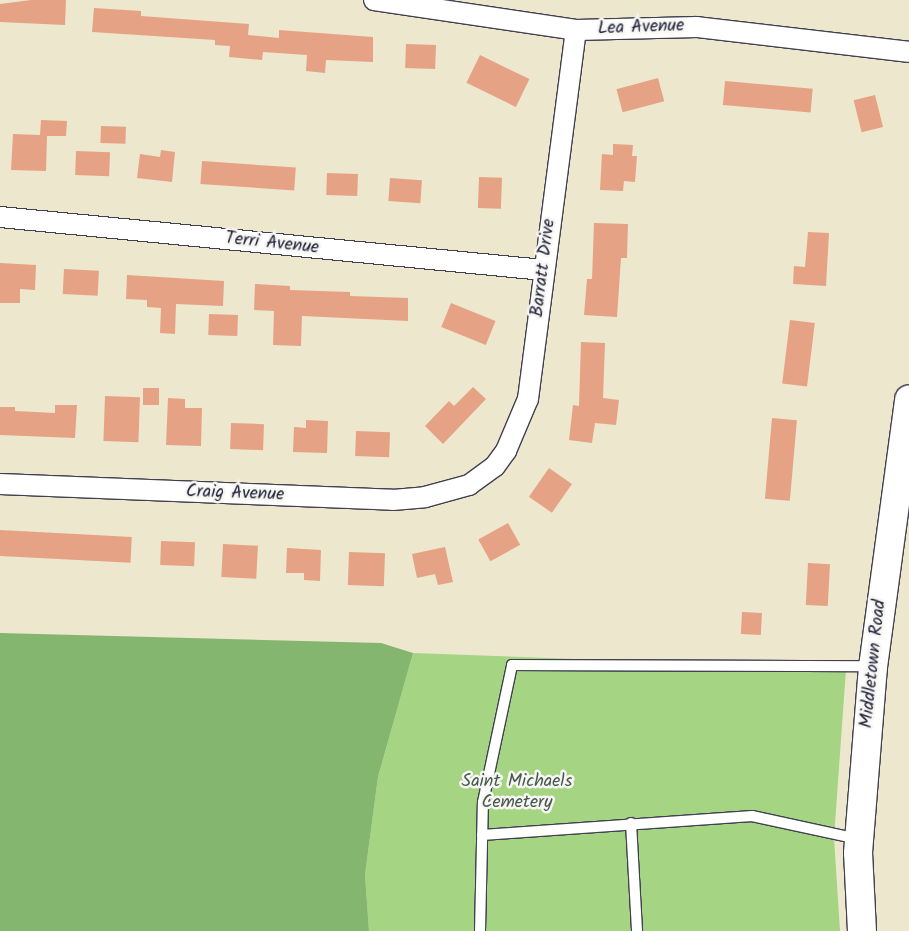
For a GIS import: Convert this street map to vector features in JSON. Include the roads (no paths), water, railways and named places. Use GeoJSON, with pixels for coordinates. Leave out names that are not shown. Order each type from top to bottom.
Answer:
{"type":"FeatureCollection","features":[{"type":"Feature","properties":{"kind":"street","name":"Lea Avenue"},"geometry":{"type":"LineString","coordinates":[[374,0],[576,30],[697,27],[909,52]]}},
{"type":"Feature","properties":{"kind":"street","name":"Barratt Drive"},"geometry":{"type":"LineString","coordinates":[[469,485],[495,466],[506,451],[528,399],[543,270],[576,30]]}},
{"type":"Feature","properties":{"kind":"street","name":"Terri Avenue"},"geometry":{"type":"LineString","coordinates":[[0,217],[543,270]]}},
{"type":"Feature","properties":{"kind":"street","name":"Middletown Road"},"geometry":{"type":"LineString","coordinates":[[862,931],[860,839],[873,666],[899,532],[909,399]]}},
{"type":"Feature","properties":{"kind":"street","name":"Craig Avenue"},"geometry":{"type":"LineString","coordinates":[[0,484],[393,500],[424,497],[469,485]]}},
{"type":"Feature","properties":{"kind":"lane"},"geometry":{"type":"LineString","coordinates":[[480,931],[483,802],[512,665],[873,666]]}},
{"type":"Feature","properties":{"kind":"lane"},"geometry":{"type":"LineString","coordinates":[[482,835],[631,823],[752,816],[860,839]]}},
{"type":"Feature","properties":{"kind":"lane"},"geometry":{"type":"LineString","coordinates":[[631,823],[636,931]]}},
{"type":"Feature","properties":{"kind":"park label","name":"Saint Michaels Cemetery"},"geometry":{"type":"Point","coordinates":[517,793]}}]}
